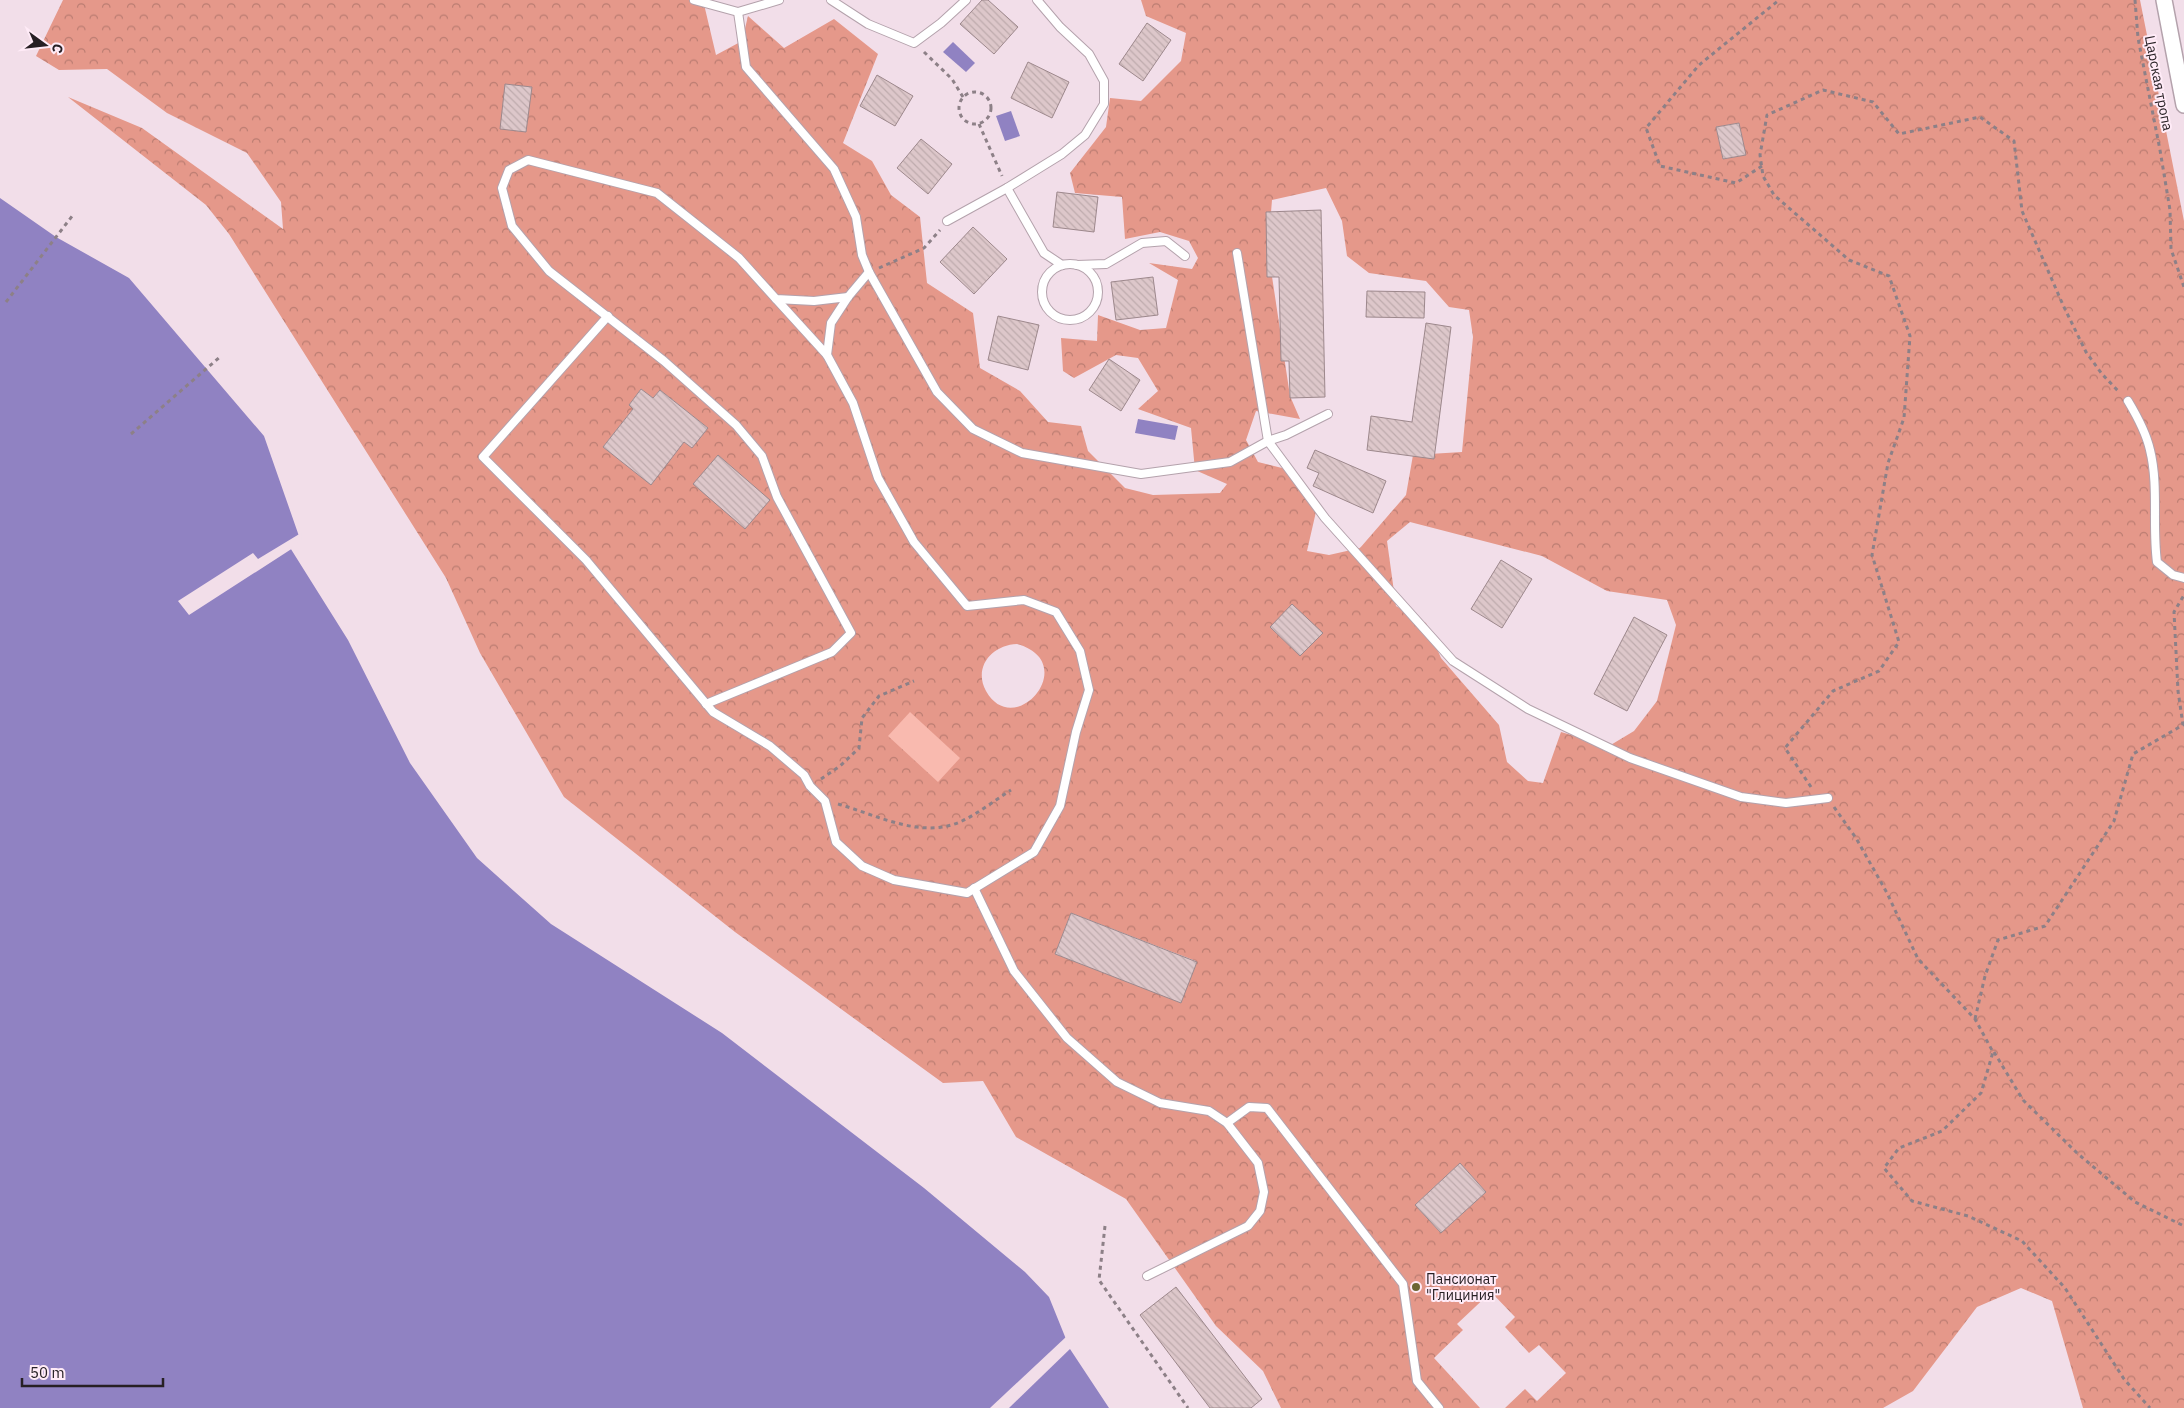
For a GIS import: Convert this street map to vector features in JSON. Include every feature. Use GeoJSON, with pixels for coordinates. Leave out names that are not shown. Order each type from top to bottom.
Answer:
{"type":"FeatureCollection","features":[{"type":"Feature","properties":{"kind":"street"},"geometry":{"type":"LineString","coordinates":[[2164,0],[2184,105]]}},
{"type":"Feature","properties":{"kind":"lane"},"geometry":{"type":"LineString","coordinates":[[694,0],[738,12],[778,0]]}},
{"type":"Feature","properties":{"kind":"lane"},"geometry":{"type":"LineString","coordinates":[[831,0],[868,24],[914,43],[941,23],[966,0]]}},
{"type":"Feature","properties":{"kind":"lane"},"geometry":{"type":"LineString","coordinates":[[947,221],[1007,188],[1062,154],[1085,135],[1104,104],[1104,81],[1089,54],[1060,27],[1038,0]]}},
{"type":"Feature","properties":{"kind":"lane"},"geometry":{"type":"LineString","coordinates":[[738,12],[746,67],[834,169],[856,217],[862,255],[869,272],[937,392],[973,429],[1022,453],[1141,474],[1230,462],[1328,414]]}},
{"type":"Feature","properties":{"kind":"lane"},"geometry":{"type":"LineString","coordinates":[[608,316],[483,457],[586,560],[706,704],[713,712],[770,746],[804,775],[810,786],[825,801],[836,842],[862,866],[894,880],[967,893],[1034,852],[1060,806],[1076,732],[1089,690],[1080,651],[1056,612],[1024,600],[967,606],[914,542],[878,478],[853,403],[827,355],[739,258],[657,193],[528,160],[510,170],[502,188],[512,226],[549,271],[608,316],[664,361],[736,425],[762,456],[777,496],[851,633],[832,652],[706,704]]}},
{"type":"Feature","properties":{"kind":"lane"},"geometry":{"type":"LineString","coordinates":[[1007,188],[1044,253],[1062,265]]}},
{"type":"Feature","properties":{"kind":"lane"},"geometry":{"type":"LineString","coordinates":[[1077,265],[1090,272],[1097,285],[1097,300],[1090,312],[1077,320],[1062,319],[1050,312],[1042,300],[1042,285],[1050,272],[1062,265],[1106,264],[1142,243],[1166,241],[1185,256]]}},
{"type":"Feature","properties":{"kind":"lane"},"geometry":{"type":"LineString","coordinates":[[1237,253],[1268,442],[1326,518],[1453,661],[1528,709],[1630,758],[1741,797],[1786,804],[1828,798]]}},
{"type":"Feature","properties":{"kind":"lane"},"geometry":{"type":"LineString","coordinates":[[827,355],[831,324],[848,297],[869,272]]}},
{"type":"Feature","properties":{"kind":"lane"},"geometry":{"type":"LineString","coordinates":[[776,299],[814,301],[848,297]]}},
{"type":"Feature","properties":{"kind":"lane"},"geometry":{"type":"LineString","coordinates":[[2128,401],[2142,425],[2151,451],[2154,486],[2154,541],[2158,562],[2173,575],[2184,578]]}},
{"type":"Feature","properties":{"kind":"lane"},"geometry":{"type":"LineString","coordinates":[[974,888],[1014,971],[1068,1038],[1117,1082],[1160,1103],[1208,1111],[1227,1122],[1258,1163],[1264,1192],[1260,1211],[1248,1226],[1147,1276]]}},
{"type":"Feature","properties":{"kind":"lane"},"geometry":{"type":"LineString","coordinates":[[1227,1122],[1249,1107],[1267,1108],[1404,1284],[1417,1381],[1439,1408]]}},
{"type":"Feature","properties":{"kind":"path"},"geometry":{"type":"LineString","coordinates":[[1762,166],[1736,183],[1660,166],[1646,128],[1699,65],[1779,0]]}},
{"type":"Feature","properties":{"kind":"path","name":"Царская тропа"},"geometry":{"type":"LineString","coordinates":[[2135,0],[2138,38],[2170,210],[2171,249],[2184,287]]}},
{"type":"Feature","properties":{"kind":"path"},"geometry":{"type":"LineString","coordinates":[[914,43],[952,79],[963,97]]}},
{"type":"Feature","properties":{"kind":"path"},"geometry":{"type":"LineString","coordinates":[[2128,401],[2102,374],[2086,352],[2063,305],[2022,211],[2014,141],[1980,117],[1899,134],[1874,102],[1823,90],[1767,115],[1760,155],[1763,176],[1774,195],[1849,260],[1889,276],[1910,336],[1904,418],[1888,463],[1872,555],[1900,642],[1879,671],[1833,691],[1785,748],[1813,791],[1828,798],[1856,838],[1887,893],[1918,959],[1975,1020],[2023,1100],[2077,1153],[2135,1202],[2184,1226]]}},
{"type":"Feature","properties":{"kind":"path"},"geometry":{"type":"LineString","coordinates":[[970,92],[979,92],[986,97],[990,104],[990,112],[986,120],[979,124],[970,124],[963,120],[959,112],[959,104],[963,97],[970,92]]}},
{"type":"Feature","properties":{"kind":"path"},"geometry":{"type":"LineString","coordinates":[[979,124],[1007,188]]}},
{"type":"Feature","properties":{"kind":"path"},"geometry":{"type":"LineString","coordinates":[[6,302],[73,215]]}},
{"type":"Feature","properties":{"kind":"path"},"geometry":{"type":"LineString","coordinates":[[869,272],[924,248],[947,221]]}},
{"type":"Feature","properties":{"kind":"path"},"geometry":{"type":"LineString","coordinates":[[131,434],[221,356]]}},
{"type":"Feature","properties":{"kind":"path"},"geometry":{"type":"LineString","coordinates":[[1975,1020],[1985,976],[1998,940],[2045,926],[2114,821],[2133,754],[2182,725],[2178,691],[2174,612],[2184,594]]}},
{"type":"Feature","properties":{"kind":"path"},"geometry":{"type":"LineString","coordinates":[[810,786],[840,766],[859,748],[862,718],[879,696],[914,681]]}},
{"type":"Feature","properties":{"kind":"path"},"geometry":{"type":"LineString","coordinates":[[825,801],[930,830],[961,822],[1011,790]]}},
{"type":"Feature","properties":{"kind":"path"},"geometry":{"type":"LineString","coordinates":[[1993,1052],[1981,1093],[1942,1131],[1899,1148],[1884,1168],[1912,1201],[1968,1216],[2022,1241],[2065,1288],[2124,1378],[2150,1408]]}},
{"type":"Feature","properties":{"kind":"path"},"geometry":{"type":"LineString","coordinates":[[1105,1226],[1100,1280],[1188,1408]]}},
{"type":"Feature","properties":{"kind":"green space"},"geometry":{"type":"Polygon","coordinates":[[[63,0],[703,0],[716,55],[742,41],[748,16],[784,48],[834,19],[878,54],[843,143],[872,161],[891,195],[920,217],[927,283],[973,313],[980,368],[1020,391],[1048,422],[1081,426],[1088,451],[1125,488],[1153,495],[1220,493],[1227,484],[1195,470],[1191,428],[1138,409],[1158,391],[1138,358],[1116,355],[1074,378],[1063,371],[1061,338],[1097,341],[1098,315],[1140,330],[1166,328],[1178,280],[1149,263],[1192,269],[1198,258],[1189,241],[1160,232],[1125,239],[1122,197],[1075,193],[1070,173],[1106,127],[1110,98],[1141,101],[1181,61],[1186,33],[1146,16],[1141,0],[2140,0],[2184,221],[2184,1408],[2083,1408],[2052,1301],[2021,1288],[1977,1307],[1913,1391],[1883,1408],[1505,1408],[1525,1389],[1537,1401],[1566,1373],[1539,1345],[1529,1353],[1505,1327],[1515,1317],[1491,1292],[1457,1324],[1463,1330],[1434,1358],[1480,1408],[1281,1408],[1263,1371],[1216,1326],[1126,1199],[1016,1137],[983,1081],[943,1083],[735,932],[564,797],[480,653],[446,578],[229,234],[206,205],[68,97],[142,128],[283,229],[281,202],[247,153],[167,113],[107,69],[59,70],[36,56],[63,0]],[[1739,123],[1716,127],[1723,159],[1745,155],[1739,123]],[[1326,188],[1272,200],[1268,250],[1290,396],[1300,419],[1256,411],[1246,440],[1258,462],[1286,469],[1318,503],[1307,551],[1329,555],[1360,548],[1406,495],[1413,455],[1462,452],[1473,337],[1469,310],[1449,307],[1426,281],[1369,273],[1347,256],[1342,221],[1326,188]],[[641,389],[629,405],[633,409],[603,447],[651,484],[684,442],[692,448],[708,428],[660,390],[653,398],[641,389]],[[1410,522],[1387,541],[1396,606],[1426,623],[1441,658],[1499,725],[1507,762],[1528,781],[1543,783],[1561,732],[1609,746],[1634,731],[1657,701],[1676,625],[1667,600],[1607,591],[1542,556],[1410,522]],[[1017,644],[1000,648],[987,659],[982,674],[983,682],[986,691],[998,704],[1012,708],[1026,703],[1037,693],[1043,680],[1044,666],[1036,653],[1017,644]],[[1071,913],[1055,954],[1181,1002],[1196,961],[1071,913]],[[1460,1163],[1415,1205],[1441,1233],[1486,1192],[1460,1163]]]}},
{"type":"Feature","properties":{"kind":"shaded area"},"geometry":{"type":"Polygon","coordinates":[[[953,42],[975,63],[966,72],[943,52],[953,42]]]}},
{"type":"Feature","properties":{"kind":"shaded area"},"geometry":{"type":"Polygon","coordinates":[[[1011,111],[1020,136],[1005,141],[996,116],[1011,111]]]}},
{"type":"Feature","properties":{"kind":"shaded area"},"geometry":{"type":"Polygon","coordinates":[[[0,198],[56,237],[129,278],[264,436],[300,539],[289,546],[348,640],[410,763],[477,858],[551,924],[722,1033],[924,1188],[1025,1272],[1049,1297],[1070,1349],[1109,1408],[0,1408],[0,198]]]}},
{"type":"Feature","properties":{"kind":"shaded area"},"geometry":{"type":"Polygon","coordinates":[[[1138,419],[1178,426],[1175,440],[1135,433],[1138,419]]]}},
{"type":"Feature","properties":{"kind":"shaded area"},"geometry":{"type":"Polygon","coordinates":[[[910,712],[960,758],[938,782],[888,736],[910,712]]]}},
{"type":"Feature","properties":{"kind":"pier"},"geometry":{"type":"Polygon","coordinates":[[[301,533],[302,540],[293,548],[189,615],[178,601],[253,553],[258,559],[301,533]]]}},
{"type":"Feature","properties":{"kind":"pier"},"geometry":{"type":"Polygon","coordinates":[[[1067,1336],[1072,1347],[1009,1408],[990,1408],[1067,1336]]]}},
{"type":"Feature","properties":{"kind":"building"},"geometry":{"type":"Polygon","coordinates":[[[982,0],[988,0],[1018,27],[994,54],[960,24],[982,0]]]}},
{"type":"Feature","properties":{"kind":"building"},"geometry":{"type":"Polygon","coordinates":[[[1147,23],[1171,40],[1143,81],[1119,64],[1147,23]]]}},
{"type":"Feature","properties":{"kind":"building"},"geometry":{"type":"Polygon","coordinates":[[[1028,62],[1069,82],[1052,118],[1011,98],[1028,62]]]}},
{"type":"Feature","properties":{"kind":"building"},"geometry":{"type":"Polygon","coordinates":[[[877,75],[913,96],[895,126],[860,106],[877,75]]]}},
{"type":"Feature","properties":{"kind":"building"},"geometry":{"type":"Polygon","coordinates":[[[505,84],[532,87],[526,132],[500,129],[505,84]]]}},
{"type":"Feature","properties":{"kind":"building"},"geometry":{"type":"Polygon","coordinates":[[[1739,123],[1746,155],[1723,159],[1716,127],[1739,123]]]}},
{"type":"Feature","properties":{"kind":"building"},"geometry":{"type":"Polygon","coordinates":[[[921,139],[952,164],[928,194],[897,168],[921,139]]]}},
{"type":"Feature","properties":{"kind":"building"},"geometry":{"type":"Polygon","coordinates":[[[1057,192],[1098,197],[1094,232],[1053,227],[1057,192]]]}},
{"type":"Feature","properties":{"kind":"building"},"geometry":{"type":"Polygon","coordinates":[[[1321,210],[1325,397],[1290,398],[1289,361],[1281,361],[1279,277],[1267,277],[1266,212],[1321,210]]]}},
{"type":"Feature","properties":{"kind":"building"},"geometry":{"type":"Polygon","coordinates":[[[973,227],[1007,259],[974,294],[940,262],[973,227]]]}},
{"type":"Feature","properties":{"kind":"building"},"geometry":{"type":"Polygon","coordinates":[[[1153,277],[1158,315],[1116,320],[1111,282],[1153,277]]]}},
{"type":"Feature","properties":{"kind":"building"},"geometry":{"type":"Polygon","coordinates":[[[1367,291],[1425,292],[1424,318],[1366,317],[1367,291]]]}},
{"type":"Feature","properties":{"kind":"building"},"geometry":{"type":"Polygon","coordinates":[[[998,316],[1039,325],[1028,370],[988,360],[998,316]]]}},
{"type":"Feature","properties":{"kind":"building"},"geometry":{"type":"Polygon","coordinates":[[[1426,323],[1451,327],[1434,459],[1367,450],[1371,416],[1412,422],[1426,323]]]}},
{"type":"Feature","properties":{"kind":"building"},"geometry":{"type":"Polygon","coordinates":[[[1109,359],[1140,380],[1121,411],[1089,390],[1109,359]]]}},
{"type":"Feature","properties":{"kind":"building"},"geometry":{"type":"Polygon","coordinates":[[[641,389],[653,398],[660,390],[708,428],[692,448],[684,442],[651,485],[603,447],[633,409],[629,405],[641,389]]]}},
{"type":"Feature","properties":{"kind":"building"},"geometry":{"type":"Polygon","coordinates":[[[1315,450],[1386,481],[1373,513],[1313,486],[1319,473],[1307,468],[1315,450]]]}},
{"type":"Feature","properties":{"kind":"building"},"geometry":{"type":"Polygon","coordinates":[[[718,455],[770,500],[745,529],[693,484],[718,455]]]}},
{"type":"Feature","properties":{"kind":"building"},"geometry":{"type":"Polygon","coordinates":[[[1501,560],[1532,579],[1502,628],[1471,609],[1501,560]]]}},
{"type":"Feature","properties":{"kind":"building"},"geometry":{"type":"Polygon","coordinates":[[[1292,604],[1323,633],[1300,656],[1270,627],[1292,604]]]}},
{"type":"Feature","properties":{"kind":"building"},"geometry":{"type":"Polygon","coordinates":[[[1634,617],[1667,635],[1627,711],[1594,694],[1634,617]]]}},
{"type":"Feature","properties":{"kind":"building"},"geometry":{"type":"Polygon","coordinates":[[[1071,913],[1197,962],[1181,1003],[1055,954],[1071,913]]]}},
{"type":"Feature","properties":{"kind":"building"},"geometry":{"type":"Polygon","coordinates":[[[1460,1163],[1486,1192],[1441,1233],[1415,1205],[1460,1163]]]}},
{"type":"Feature","properties":{"kind":"building"},"geometry":{"type":"Polygon","coordinates":[[[1176,1287],[1262,1399],[1251,1408],[1210,1408],[1140,1315],[1176,1287]]]}},
{"type":"Feature","properties":{"kind":"place","name":"Пансионат \"Глициния\""},"geometry":{"type":"Point","coordinates":[1416,1287]}}]}
